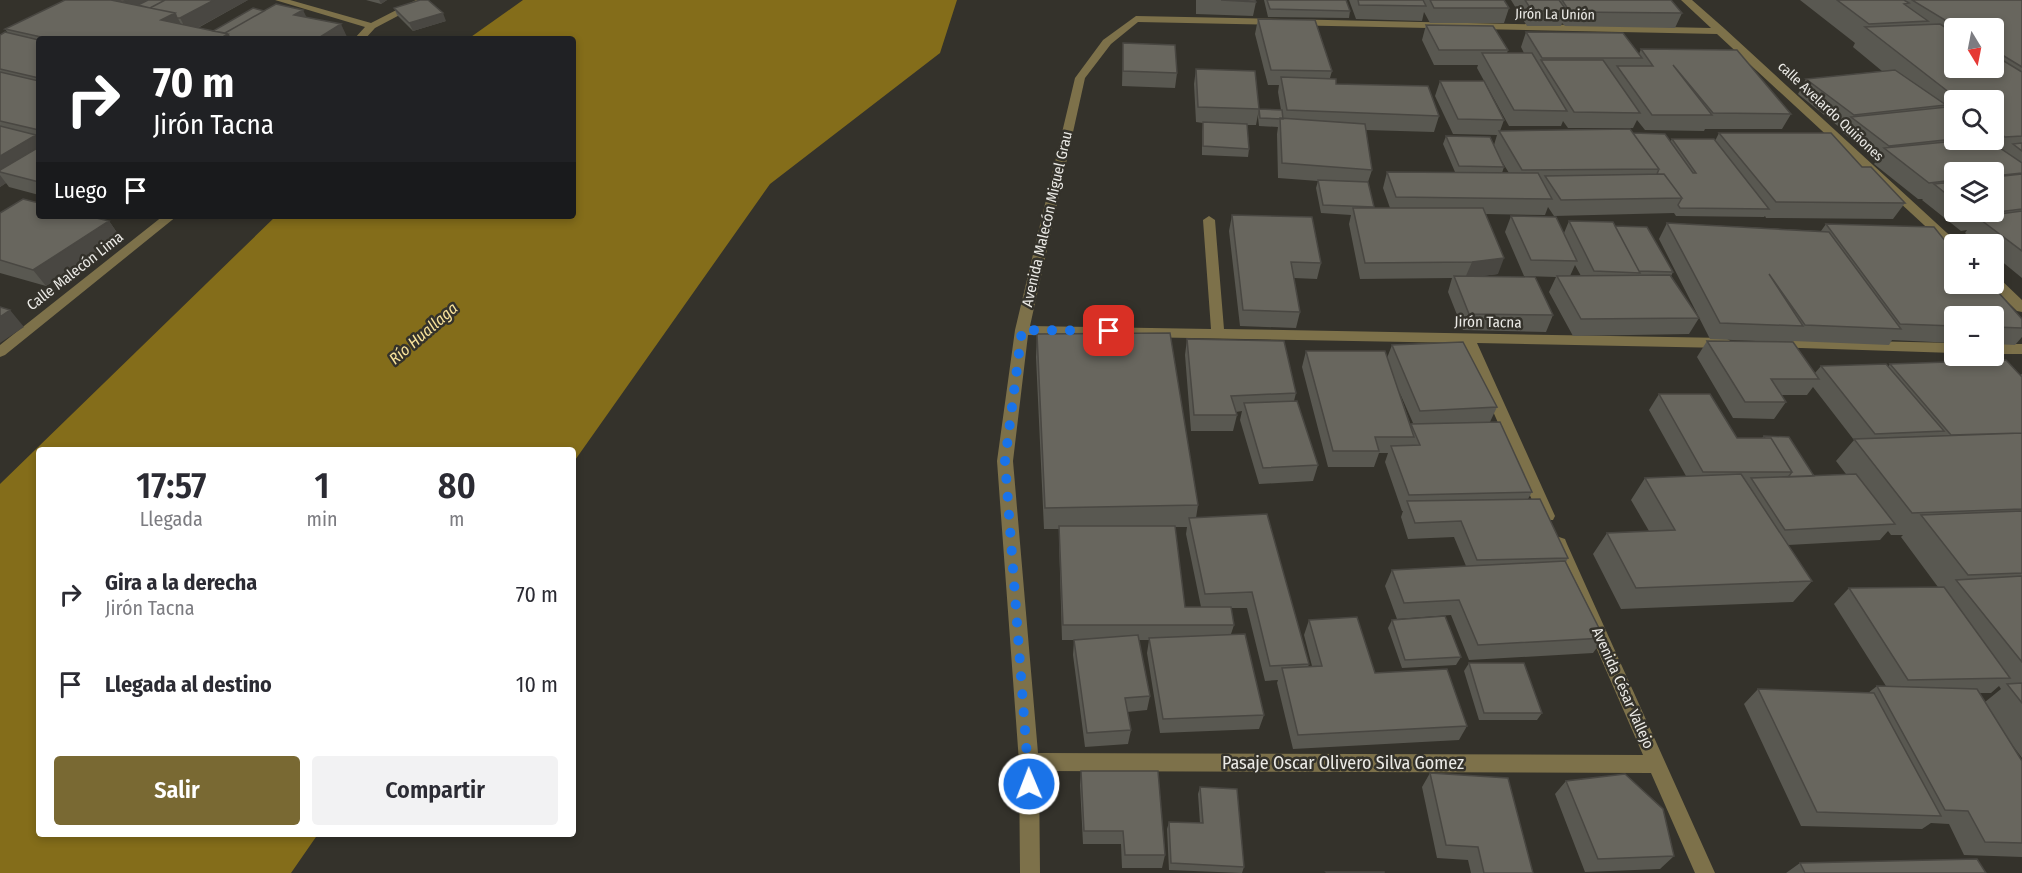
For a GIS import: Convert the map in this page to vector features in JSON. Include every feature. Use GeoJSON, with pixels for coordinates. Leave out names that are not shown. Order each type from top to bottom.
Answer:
{"type":"FeatureCollection","features":[{"type":"Feature","properties":{"kind":"street"},"geometry":{"type":"LineString","coordinates":[[280,0],[372,26]]}},
{"type":"Feature","properties":{"kind":"street"},"geometry":{"type":"LineString","coordinates":[[362,36],[372,26],[423,0]]}},
{"type":"Feature","properties":{"kind":"street","name":"calle Avelardo Quiñones"},"geometry":{"type":"LineString","coordinates":[[1686,0],[1944,237]]}},
{"type":"Feature","properties":{"kind":"street","name":"Jirón La Unión"},"geometry":{"type":"LineString","coordinates":[[1136,19],[1722,32]]}},
{"type":"Feature","properties":{"kind":"street","name":"Avenida Malecón Miguel Grau"},"geometry":{"type":"LineString","coordinates":[[1030,873],[1029,762],[1005,461],[1022,330],[1080,78],[1107,42],[1136,19]]}},
{"type":"Feature","properties":{"kind":"street","name":"Calle Malecón Lima"},"geometry":{"type":"LineString","coordinates":[[0,352],[167,219]]}},
{"type":"Feature","properties":{"kind":"street"},"geometry":{"type":"LineString","coordinates":[[1209,220],[1218,334]]}},
{"type":"Feature","properties":{"kind":"street"},"geometry":{"type":"LineString","coordinates":[[2004,291],[2022,308]]}},
{"type":"Feature","properties":{"kind":"street","name":"Jirón Tacna"},"geometry":{"type":"LineString","coordinates":[[1022,330],[1741,344]]}},
{"type":"Feature","properties":{"kind":"street","name":"Avenida César Vallejo"},"geometry":{"type":"LineString","coordinates":[[1468,338],[1705,873]]}},
{"type":"Feature","properties":{"kind":"street"},"geometry":{"type":"LineString","coordinates":[[1765,344],[1944,348]]}},
{"type":"Feature","properties":{"kind":"street"},"geometry":{"type":"LineString","coordinates":[[2004,349],[2022,349]]}},
{"type":"Feature","properties":{"kind":"street","name":"Pasaje Oscar Olivero Silva Gomez"},"geometry":{"type":"LineString","coordinates":[[1029,762],[1657,764]]}},
{"type":"Feature","properties":{"kind":"water","name":"Río Huallaga"},"geometry":{"type":"Polygon","coordinates":[[[523,0],[957,0],[940,53],[770,184],[576,459],[576,447],[38,447],[273,219],[576,219],[576,36],[472,36],[523,0]]]}},
{"type":"Feature","properties":{"kind":"water"},"geometry":{"type":"Polygon","coordinates":[[[36,449],[36,837],[316,837],[291,873],[0,873],[0,484],[36,449]]]}},
{"type":"Feature","properties":{"kind":"building"},"geometry":{"type":"Polygon","coordinates":[[[65,0],[111,0],[175,13],[161,20],[228,34],[224,36],[36,36],[5,29],[65,0]]]}},
{"type":"Feature","properties":{"kind":"building"},"geometry":{"type":"Polygon","coordinates":[[[148,0],[165,0],[150,8],[138,5],[148,0]]]}},
{"type":"Feature","properties":{"kind":"building"},"geometry":{"type":"Polygon","coordinates":[[[165,0],[214,0],[177,18],[175,13],[150,8],[165,0]]]}},
{"type":"Feature","properties":{"kind":"building"},"geometry":{"type":"Polygon","coordinates":[[[420,0],[428,0],[443,13],[409,23],[394,8],[420,0]]]}},
{"type":"Feature","properties":{"kind":"building"},"geometry":{"type":"Polygon","coordinates":[[[1221,0],[1255,0],[1256,2],[1221,0]]]}},
{"type":"Feature","properties":{"kind":"building"},"geometry":{"type":"Polygon","coordinates":[[[1267,0],[1346,0],[1350,11],[1270,9],[1267,0]]]}},
{"type":"Feature","properties":{"kind":"building"},"geometry":{"type":"Polygon","coordinates":[[[1358,0],[1423,0],[1426,6],[1359,5],[1358,0]]]}},
{"type":"Feature","properties":{"kind":"building"},"geometry":{"type":"Polygon","coordinates":[[[1430,0],[1504,0],[1509,8],[1434,8],[1430,0]]]}},
{"type":"Feature","properties":{"kind":"building"},"geometry":{"type":"Polygon","coordinates":[[[1525,0],[1559,0],[1567,11],[1532,11],[1525,0]]]}},
{"type":"Feature","properties":{"kind":"building"},"geometry":{"type":"Polygon","coordinates":[[[1562,0],[1671,0],[1682,13],[1570,12],[1562,0]]]}},
{"type":"Feature","properties":{"kind":"building"},"geometry":{"type":"Polygon","coordinates":[[[1837,0],[1904,0],[1909,3],[1904,4],[1928,21],[1869,24],[1837,0]]]}},
{"type":"Feature","properties":{"kind":"building"},"geometry":{"type":"Polygon","coordinates":[[[1912,0],[2022,0],[2022,67],[2004,56],[2004,18],[1944,19],[1912,0]]]}},
{"type":"Feature","properties":{"kind":"building"},"geometry":{"type":"Polygon","coordinates":[[[276,4],[303,10],[294,15],[341,24],[322,36],[229,36],[225,33],[276,4]]]}},
{"type":"Feature","properties":{"kind":"building"},"geometry":{"type":"Polygon","coordinates":[[[253,8],[264,11],[225,33],[213,31],[253,8]]]}},
{"type":"Feature","properties":{"kind":"building"},"geometry":{"type":"Polygon","coordinates":[[[1258,19],[1315,20],[1332,71],[1271,70],[1258,19]]]}},
{"type":"Feature","properties":{"kind":"building"},"geometry":{"type":"Polygon","coordinates":[[[1940,24],[1944,27],[1944,78],[2004,78],[2004,61],[2022,72],[2022,136],[2004,136],[2004,90],[1946,90],[1865,27],[1940,24]]]}},
{"type":"Feature","properties":{"kind":"building"},"geometry":{"type":"Polygon","coordinates":[[[1426,25],[1493,26],[1508,50],[1439,50],[1426,25]]]}},
{"type":"Feature","properties":{"kind":"building"},"geometry":{"type":"Polygon","coordinates":[[[5,32],[36,39],[36,77],[0,69],[0,35],[5,32]]]}},
{"type":"Feature","properties":{"kind":"building"},"geometry":{"type":"Polygon","coordinates":[[[1526,32],[1623,33],[1642,58],[1542,58],[1526,32]]]}},
{"type":"Feature","properties":{"kind":"building"},"geometry":{"type":"Polygon","coordinates":[[[1123,43],[1175,45],[1177,73],[1123,71],[1123,43]]]}},
{"type":"Feature","properties":{"kind":"building"},"geometry":{"type":"Polygon","coordinates":[[[1641,49],[1737,50],[1791,114],[1713,113],[1673,65],[1712,115],[1652,115],[1617,66],[1653,66],[1641,49]]]}},
{"type":"Feature","properties":{"kind":"building"},"geometry":{"type":"Polygon","coordinates":[[[1482,53],[1532,53],[1567,111],[1514,110],[1482,53]]]}},
{"type":"Feature","properties":{"kind":"building"},"geometry":{"type":"Polygon","coordinates":[[[1541,60],[1603,60],[1640,113],[1574,112],[1541,60]]]}},
{"type":"Feature","properties":{"kind":"building"},"geometry":{"type":"Polygon","coordinates":[[[1196,69],[1255,71],[1259,109],[1198,107],[1196,69]]]}},
{"type":"Feature","properties":{"kind":"building"},"geometry":{"type":"Polygon","coordinates":[[[1895,70],[1944,105],[1854,115],[1806,79],[1895,70]]]}},
{"type":"Feature","properties":{"kind":"building"},"geometry":{"type":"Polygon","coordinates":[[[0,72],[36,80],[36,129],[0,121],[0,72]]]}},
{"type":"Feature","properties":{"kind":"building"},"geometry":{"type":"Polygon","coordinates":[[[1281,77],[1336,79],[1336,84],[1428,86],[1439,116],[1287,110],[1281,77]]]}},
{"type":"Feature","properties":{"kind":"building"},"geometry":{"type":"Polygon","coordinates":[[[1440,81],[1484,81],[1504,120],[1458,119],[1440,81]]]}},
{"type":"Feature","properties":{"kind":"building"},"geometry":{"type":"Polygon","coordinates":[[[1944,107],[1944,140],[1889,146],[1851,117],[1944,107]]]}},
{"type":"Feature","properties":{"kind":"building"},"geometry":{"type":"Polygon","coordinates":[[[1259,109],[1282,110],[1283,119],[1260,118],[1259,109]]]}},
{"type":"Feature","properties":{"kind":"building"},"geometry":{"type":"Polygon","coordinates":[[[1280,118],[1365,124],[1372,170],[1282,163],[1280,118]]]}},
{"type":"Feature","properties":{"kind":"building"},"geometry":{"type":"Polygon","coordinates":[[[1203,122],[1247,124],[1249,149],[1203,146],[1203,122]]]}},
{"type":"Feature","properties":{"kind":"building"},"geometry":{"type":"Polygon","coordinates":[[[0,126],[36,135],[0,156],[0,126]]]}},
{"type":"Feature","properties":{"kind":"building"},"geometry":{"type":"Polygon","coordinates":[[[1630,129],[1659,169],[1522,170],[1499,131],[1630,129]]]}},
{"type":"Feature","properties":{"kind":"building"},"geometry":{"type":"Polygon","coordinates":[[[1633,133],[1665,134],[1693,173],[1696,173],[1672,139],[1714,139],[1769,209],[1680,208],[1678,205],[1682,198],[1664,174],[1657,174],[1659,169],[1633,133]]]}},
{"type":"Feature","properties":{"kind":"building"},"geometry":{"type":"Polygon","coordinates":[[[1719,133],[1831,133],[1862,167],[1871,167],[1905,203],[1776,202],[1719,133]]]}},
{"type":"Feature","properties":{"kind":"building"},"geometry":{"type":"Polygon","coordinates":[[[1446,136],[1490,137],[1504,167],[1459,166],[1446,136]]]}},
{"type":"Feature","properties":{"kind":"building"},"geometry":{"type":"Polygon","coordinates":[[[1944,142],[1944,150],[2003,150],[2022,163],[2022,173],[2004,175],[2004,162],[1944,162],[1944,181],[1929,183],[1884,148],[1944,142]]]}},
{"type":"Feature","properties":{"kind":"building"},"geometry":{"type":"Polygon","coordinates":[[[2022,143],[2022,151],[2013,144],[2022,143]]]}},
{"type":"Feature","properties":{"kind":"building"},"geometry":{"type":"Polygon","coordinates":[[[36,149],[36,181],[0,172],[36,149]]]}},
{"type":"Feature","properties":{"kind":"building"},"geometry":{"type":"Polygon","coordinates":[[[1387,172],[1538,173],[1552,199],[1396,197],[1387,172]]]}},
{"type":"Feature","properties":{"kind":"building"},"geometry":{"type":"Polygon","coordinates":[[[1664,174],[1682,198],[1561,200],[1545,176],[1664,174]]]}},
{"type":"Feature","properties":{"kind":"building"},"geometry":{"type":"Polygon","coordinates":[[[2022,174],[2022,209],[2004,211],[2004,176],[2022,174]]]}},
{"type":"Feature","properties":{"kind":"building"},"geometry":{"type":"Polygon","coordinates":[[[1318,180],[1368,182],[1374,207],[1323,205],[1318,180]]]}},
{"type":"Feature","properties":{"kind":"building"},"geometry":{"type":"Polygon","coordinates":[[[1944,183],[1944,192],[1934,184],[1944,183]]]}},
{"type":"Feature","properties":{"kind":"building"},"geometry":{"type":"Polygon","coordinates":[[[23,199],[36,202],[36,219],[109,221],[33,270],[0,260],[0,213],[23,199]]]}},
{"type":"Feature","properties":{"kind":"building"},"geometry":{"type":"Polygon","coordinates":[[[1353,208],[1483,208],[1504,258],[1472,262],[1365,263],[1353,208]]]}},
{"type":"Feature","properties":{"kind":"building"},"geometry":{"type":"Polygon","coordinates":[[[2022,211],[2022,251],[2004,237],[2004,234],[2000,234],[1984,222],[2004,222],[2004,213],[2022,211]]]}},
{"type":"Feature","properties":{"kind":"building"},"geometry":{"type":"Polygon","coordinates":[[[1232,215],[1312,217],[1321,263],[1291,262],[1300,312],[1243,310],[1232,215]]]}},
{"type":"Feature","properties":{"kind":"building"},"geometry":{"type":"Polygon","coordinates":[[[1511,216],[1556,217],[1577,261],[1531,260],[1511,216]]]}},
{"type":"Feature","properties":{"kind":"building"},"geometry":{"type":"Polygon","coordinates":[[[1569,221],[1613,222],[1640,273],[1594,271],[1569,221]]]}},
{"type":"Feature","properties":{"kind":"building"},"geometry":{"type":"Polygon","coordinates":[[[1667,223],[1829,232],[1901,329],[1805,325],[1769,274],[1803,326],[1720,323],[1667,223]]]}},
{"type":"Feature","properties":{"kind":"building"},"geometry":{"type":"Polygon","coordinates":[[[1826,224],[1934,227],[1944,240],[1944,294],[2000,294],[2022,319],[2022,328],[2004,327],[2004,306],[1944,306],[1944,326],[1900,324],[1826,224]]]}},
{"type":"Feature","properties":{"kind":"building"},"geometry":{"type":"Polygon","coordinates":[[[1615,226],[1647,227],[1673,272],[1639,271],[1615,226]]]}},
{"type":"Feature","properties":{"kind":"building"},"geometry":{"type":"Polygon","coordinates":[[[1670,275],[1699,318],[1581,319],[1557,276],[1670,275]]]}},
{"type":"Feature","properties":{"kind":"building"},"geometry":{"type":"Polygon","coordinates":[[[1454,276],[1535,277],[1553,315],[1469,314],[1454,276]]]}},
{"type":"Feature","properties":{"kind":"building"},"geometry":{"type":"Polygon","coordinates":[[[0,307],[10,310],[0,317],[0,307]]]}},
{"type":"Feature","properties":{"kind":"building"},"geometry":{"type":"Polygon","coordinates":[[[1170,333],[1198,505],[1045,508],[1037,334],[1170,333]]]}},
{"type":"Feature","properties":{"kind":"building"},"geometry":{"type":"Polygon","coordinates":[[[1187,339],[1284,341],[1296,393],[1231,396],[1237,415],[1194,415],[1187,339]]]}},
{"type":"Feature","properties":{"kind":"building"},"geometry":{"type":"Polygon","coordinates":[[[1707,341],[1793,342],[1819,379],[1771,379],[1786,402],[1745,402],[1707,341]]]}},
{"type":"Feature","properties":{"kind":"building"},"geometry":{"type":"Polygon","coordinates":[[[1463,342],[1497,407],[1420,411],[1392,345],[1463,342]]]}},
{"type":"Feature","properties":{"kind":"building"},"geometry":{"type":"Polygon","coordinates":[[[1306,351],[1385,351],[1414,437],[1375,437],[1379,451],[1333,451],[1306,351]]]}},
{"type":"Feature","properties":{"kind":"building"},"geometry":{"type":"Polygon","coordinates":[[[2004,360],[2022,377],[2022,433],[1951,435],[1890,364],[1944,362],[1944,366],[2004,366],[2004,360]]]}},
{"type":"Feature","properties":{"kind":"building"},"geometry":{"type":"Polygon","coordinates":[[[1886,364],[1944,431],[1875,434],[1821,366],[1886,364]]]}},
{"type":"Feature","properties":{"kind":"building"},"geometry":{"type":"Polygon","coordinates":[[[1659,394],[1710,394],[1737,438],[1771,438],[1792,472],[1703,472],[1659,394]]]}},
{"type":"Feature","properties":{"kind":"building"},"geometry":{"type":"Polygon","coordinates":[[[1297,401],[1318,465],[1263,468],[1244,403],[1297,401]]]}},
{"type":"Feature","properties":{"kind":"building"},"geometry":{"type":"Polygon","coordinates":[[[1500,422],[1532,492],[1409,495],[1391,446],[1420,445],[1411,424],[1500,422]]]}},
{"type":"Feature","properties":{"kind":"building"},"geometry":{"type":"Polygon","coordinates":[[[2022,433],[2022,509],[1912,513],[1854,439],[2022,433]]]}},
{"type":"Feature","properties":{"kind":"building"},"geometry":{"type":"Polygon","coordinates":[[[1764,436],[1789,437],[1814,476],[1789,477],[1792,472],[1771,438],[1764,436]]]}},
{"type":"Feature","properties":{"kind":"building"},"geometry":{"type":"Polygon","coordinates":[[[1741,474],[1812,581],[1636,588],[1607,533],[1675,530],[1645,478],[1741,474]]]}},
{"type":"Feature","properties":{"kind":"building"},"geometry":{"type":"Polygon","coordinates":[[[1856,474],[1895,524],[1785,530],[1751,478],[1856,474]]]}},
{"type":"Feature","properties":{"kind":"building"},"geometry":{"type":"Polygon","coordinates":[[[1540,499],[1568,558],[1477,560],[1461,521],[1415,523],[1407,501],[1540,499]]]}},
{"type":"Feature","properties":{"kind":"building"},"geometry":{"type":"Polygon","coordinates":[[[2022,511],[2022,573],[1968,575],[1921,515],[2022,511]]]}},
{"type":"Feature","properties":{"kind":"building"},"geometry":{"type":"Polygon","coordinates":[[[1267,514],[1309,664],[1270,666],[1252,592],[1205,594],[1189,518],[1267,514]]]}},
{"type":"Feature","properties":{"kind":"building"},"geometry":{"type":"Polygon","coordinates":[[[1059,526],[1175,526],[1185,607],[1231,607],[1234,625],[1063,625],[1059,526]]]}},
{"type":"Feature","properties":{"kind":"building"},"geometry":{"type":"Polygon","coordinates":[[[1565,561],[1604,638],[1478,645],[1459,600],[1404,603],[1392,570],[1565,561]]]}},
{"type":"Feature","properties":{"kind":"building"},"geometry":{"type":"Polygon","coordinates":[[[2022,576],[2022,662],[1956,580],[2022,576]]]}},
{"type":"Feature","properties":{"kind":"building"},"geometry":{"type":"Polygon","coordinates":[[[1944,587],[2010,678],[1908,680],[1849,588],[1944,587]]]}},
{"type":"Feature","properties":{"kind":"building"},"geometry":{"type":"Polygon","coordinates":[[[1445,616],[1461,657],[1405,660],[1392,620],[1445,616]]]}},
{"type":"Feature","properties":{"kind":"building"},"geometry":{"type":"Polygon","coordinates":[[[1357,617],[1375,673],[1447,669],[1467,726],[1298,735],[1282,668],[1322,666],[1309,620],[1357,617]]]}},
{"type":"Feature","properties":{"kind":"building"},"geometry":{"type":"Polygon","coordinates":[[[1245,634],[1264,715],[1163,719],[1149,638],[1245,634]]]}},
{"type":"Feature","properties":{"kind":"building"},"geometry":{"type":"Polygon","coordinates":[[[1138,635],[1150,696],[1125,698],[1131,730],[1087,733],[1074,640],[1138,635]]]}},
{"type":"Feature","properties":{"kind":"building"},"geometry":{"type":"Polygon","coordinates":[[[1469,663],[1524,663],[1542,713],[1484,713],[1469,663]]]}},
{"type":"Feature","properties":{"kind":"building"},"geometry":{"type":"Polygon","coordinates":[[[2022,683],[2022,703],[2007,684],[2022,683]]]}},
{"type":"Feature","properties":{"kind":"building"},"geometry":{"type":"Polygon","coordinates":[[[1877,686],[1977,689],[2022,761],[2022,843],[1985,842],[1968,811],[1945,810],[1877,686]]]}},
{"type":"Feature","properties":{"kind":"building"},"geometry":{"type":"Polygon","coordinates":[[[1758,689],[1874,693],[1941,816],[1817,812],[1758,689]]]}},
{"type":"Feature","properties":{"kind":"building"},"geometry":{"type":"Polygon","coordinates":[[[1081,771],[1158,771],[1165,855],[1125,855],[1123,831],[1084,831],[1081,771]]]}},
{"type":"Feature","properties":{"kind":"building"},"geometry":{"type":"Polygon","coordinates":[[[1430,773],[1508,778],[1533,873],[1484,873],[1478,847],[1446,845],[1430,773]]]}},
{"type":"Feature","properties":{"kind":"building"},"geometry":{"type":"Polygon","coordinates":[[[1625,774],[1663,809],[1674,856],[1598,859],[1566,781],[1625,774]]]}},
{"type":"Feature","properties":{"kind":"building"},"geometry":{"type":"Polygon","coordinates":[[[1200,787],[1237,789],[1244,867],[1171,863],[1169,822],[1203,823],[1200,787]]]}},
{"type":"Feature","properties":{"kind":"building"},"geometry":{"type":"Polygon","coordinates":[[[1977,859],[1986,873],[1805,873],[1800,863],[1977,859]]]}},
{"type":"Feature","properties":{"kind":"building"},"geometry":{"type":"Polygon","coordinates":[[[1384,872],[1384,873],[1327,873],[1384,872]]]}},
{"type":"Feature","properties":{"kind":"route"},"geometry":{"type":"LineString","coordinates":[[1029,784],[1005,461],[1022,330],[1109,331]]}}]}
